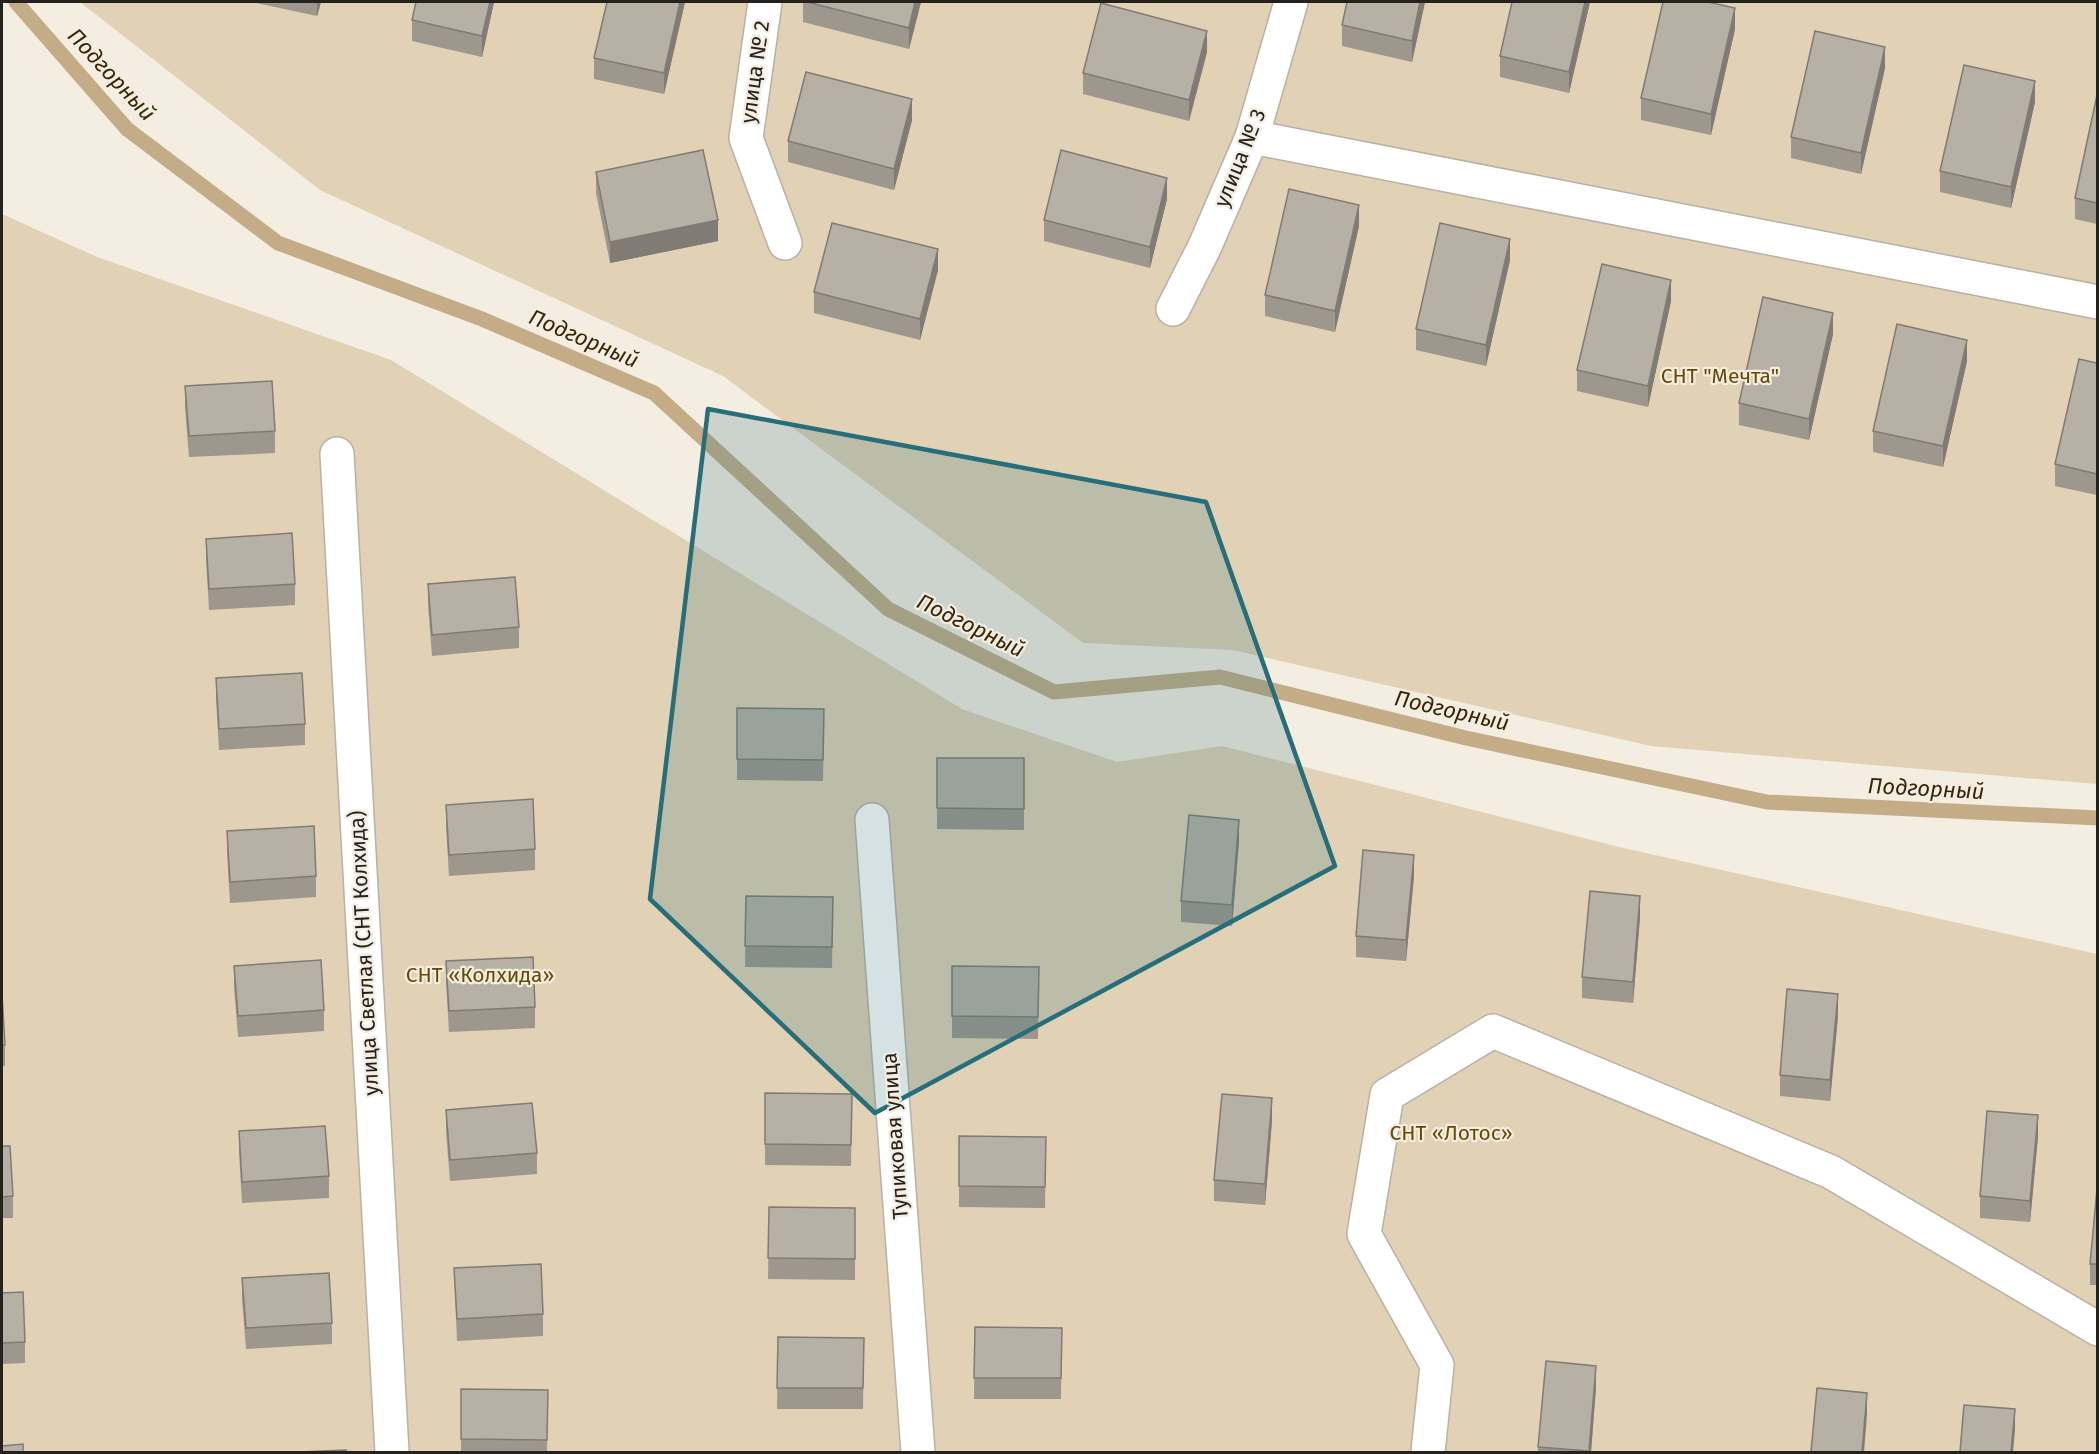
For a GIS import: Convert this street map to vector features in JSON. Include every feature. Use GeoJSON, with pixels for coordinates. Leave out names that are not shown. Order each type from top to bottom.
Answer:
{"type":"FeatureCollection","features":[{"type":"Feature","properties":{"kind":"street","name":"улица № 2"},"geometry":{"type":"LineString","coordinates":[[765,2],[746,138],[784,243]]}},
{"type":"Feature","properties":{"kind":"street","name":"улица № 3"},"geometry":{"type":"LineString","coordinates":[[1173,309],[1205,246],[1252,137],[1292,2]]}},
{"type":"Feature","properties":{"kind":"street"},"geometry":{"type":"LineString","coordinates":[[1252,137],[2097,302]]}},
{"type":"Feature","properties":{"kind":"street","name":"улица Светлая (СНТ Колхида)"},"geometry":{"type":"LineString","coordinates":[[337,454],[392,1452]]}},
{"type":"Feature","properties":{"kind":"street","name":"Тупиковая улица"},"geometry":{"type":"LineString","coordinates":[[872,820],[918,1452]]}},
{"type":"Feature","properties":{"kind":"street"},"geometry":{"type":"LineString","coordinates":[[1428,1452],[1437,1365],[1365,1234],[1386,1095],[1493,1031],[1831,1172],[2097,1329]]}},
{"type":"Feature","properties":{"kind":"highlighted area"},"geometry":{"type":"Polygon","coordinates":[[[708,409],[1206,502],[1335,866],[875,1113],[650,899],[708,409]]]}},
{"type":"Feature","properties":{"kind":"green space","name":"СНТ \"Мечта\""},"geometry":{"type":"Polygon","coordinates":[[[80,2],[2097,2],[2097,784],[1651,746],[1233,650],[1083,643],[723,376],[320,190],[80,2]]]}},
{"type":"Feature","properties":{"kind":"green space","name":"СНТ «Колхида»"},"geometry":{"type":"Polygon","coordinates":[[[2,214],[97,257],[391,360],[962,709],[1117,762],[1222,746],[1619,847],[2097,954],[2097,1452],[2,1452],[2,214]]]}},
{"type":"Feature","properties":{"kind":"building"},"geometry":{"type":"Polygon","coordinates":[[[416,2],[490,2],[482,36],[412,20],[416,2]]]}},
{"type":"Feature","properties":{"kind":"building"},"geometry":{"type":"Polygon","coordinates":[[[607,2],[680,2],[664,73],[594,58],[607,2]]]}},
{"type":"Feature","properties":{"kind":"building"},"geometry":{"type":"Polygon","coordinates":[[[807,2],[915,2],[909,28],[807,2]]]}},
{"type":"Feature","properties":{"kind":"building"},"geometry":{"type":"Polygon","coordinates":[[[1347,2],[1420,2],[1412,41],[1342,25],[1347,2]]]}},
{"type":"Feature","properties":{"kind":"building"},"geometry":{"type":"Polygon","coordinates":[[[1512,2],[1585,2],[1569,72],[1500,56],[1512,2]]]}},
{"type":"Feature","properties":{"kind":"building"},"geometry":{"type":"Polygon","coordinates":[[[1663,2],[1708,2],[1735,8],[1711,114],[1641,98],[1663,2]]]}},
{"type":"Feature","properties":{"kind":"building"},"geometry":{"type":"Polygon","coordinates":[[[1101,3],[1207,31],[1189,100],[1083,73],[1101,3]]]}},
{"type":"Feature","properties":{"kind":"building"},"geometry":{"type":"Polygon","coordinates":[[[1815,31],[1885,47],[1861,153],[1791,137],[1815,31]]]}},
{"type":"Feature","properties":{"kind":"building"},"geometry":{"type":"Polygon","coordinates":[[[1964,65],[2035,81],[2011,187],[1940,171],[1964,65]]]}},
{"type":"Feature","properties":{"kind":"building"},"geometry":{"type":"Polygon","coordinates":[[[806,72],[912,99],[894,169],[788,141],[806,72]]]}},
{"type":"Feature","properties":{"kind":"building"},"geometry":{"type":"Polygon","coordinates":[[[2097,95],[2097,203],[2075,198],[2097,95]]]}},
{"type":"Feature","properties":{"kind":"building"},"geometry":{"type":"Polygon","coordinates":[[[703,150],[718,220],[610,242],[596,172],[703,150]]]}},
{"type":"Feature","properties":{"kind":"building"},"geometry":{"type":"Polygon","coordinates":[[[1061,150],[1167,178],[1150,247],[1044,220],[1061,150]]]}},
{"type":"Feature","properties":{"kind":"building"},"geometry":{"type":"Polygon","coordinates":[[[1289,189],[1359,205],[1335,311],[1265,295],[1289,189]]]}},
{"type":"Feature","properties":{"kind":"building"},"geometry":{"type":"Polygon","coordinates":[[[832,223],[938,249],[920,319],[814,292],[832,223]]]}},
{"type":"Feature","properties":{"kind":"building"},"geometry":{"type":"Polygon","coordinates":[[[1440,223],[1510,239],[1486,345],[1416,329],[1440,223]]]}},
{"type":"Feature","properties":{"kind":"building"},"geometry":{"type":"Polygon","coordinates":[[[1602,264],[1671,280],[1648,386],[1577,370],[1602,264]]]}},
{"type":"Feature","properties":{"kind":"building"},"geometry":{"type":"Polygon","coordinates":[[[1763,297],[1833,313],[1809,419],[1739,403],[1763,297]]]}},
{"type":"Feature","properties":{"kind":"building"},"geometry":{"type":"Polygon","coordinates":[[[1897,324],[1967,340],[1943,446],[1873,431],[1897,324]]]}},
{"type":"Feature","properties":{"kind":"building"},"geometry":{"type":"Polygon","coordinates":[[[2079,359],[2097,363],[2097,474],[2055,464],[2079,359]]]}},
{"type":"Feature","properties":{"kind":"building"},"geometry":{"type":"Polygon","coordinates":[[[272,381],[275,431],[189,436],[185,386],[272,381]]]}},
{"type":"Feature","properties":{"kind":"building"},"geometry":{"type":"Polygon","coordinates":[[[292,533],[295,584],[209,589],[206,539],[292,533]]]}},
{"type":"Feature","properties":{"kind":"building"},"geometry":{"type":"Polygon","coordinates":[[[515,577],[519,627],[432,635],[428,584],[515,577]]]}},
{"type":"Feature","properties":{"kind":"building"},"geometry":{"type":"Polygon","coordinates":[[[302,673],[305,724],[219,729],[216,678],[302,673]]]}},
{"type":"Feature","properties":{"kind":"building"},"geometry":{"type":"Polygon","coordinates":[[[737,708],[824,709],[823,760],[737,759],[737,708]]]}},
{"type":"Feature","properties":{"kind":"building"},"geometry":{"type":"Polygon","coordinates":[[[937,758],[1024,758],[1024,809],[937,808],[937,758]]]}},
{"type":"Feature","properties":{"kind":"building"},"geometry":{"type":"Polygon","coordinates":[[[533,799],[535,849],[449,855],[446,805],[533,799]]]}},
{"type":"Feature","properties":{"kind":"building"},"geometry":{"type":"Polygon","coordinates":[[[1189,815],[1239,820],[1232,905],[1181,901],[1189,815]]]}},
{"type":"Feature","properties":{"kind":"building"},"geometry":{"type":"Polygon","coordinates":[[[314,826],[316,876],[230,882],[227,831],[314,826]]]}},
{"type":"Feature","properties":{"kind":"building"},"geometry":{"type":"Polygon","coordinates":[[[1363,850],[1414,855],[1406,940],[1356,936],[1363,850]]]}},
{"type":"Feature","properties":{"kind":"building"},"geometry":{"type":"Polygon","coordinates":[[[1590,891],[1640,896],[1633,982],[1582,977],[1590,891]]]}},
{"type":"Feature","properties":{"kind":"building"},"geometry":{"type":"Polygon","coordinates":[[[746,896],[833,897],[832,947],[745,946],[746,896]]]}},
{"type":"Feature","properties":{"kind":"building"},"geometry":{"type":"Polygon","coordinates":[[[533,957],[535,1007],[449,1011],[446,961],[533,957]]]}},
{"type":"Feature","properties":{"kind":"building"},"geometry":{"type":"Polygon","coordinates":[[[321,960],[324,1010],[238,1016],[234,966],[321,960]]]}},
{"type":"Feature","properties":{"kind":"building"},"geometry":{"type":"Polygon","coordinates":[[[952,966],[1039,967],[1038,1017],[952,1016],[952,966]]]}},
{"type":"Feature","properties":{"kind":"building"},"geometry":{"type":"Polygon","coordinates":[[[1787,989],[1838,994],[1830,1080],[1780,1075],[1787,989]]]}},
{"type":"Feature","properties":{"kind":"building"},"geometry":{"type":"Polygon","coordinates":[[[2,994],[5,1045],[2,1045],[2,994]]]}},
{"type":"Feature","properties":{"kind":"building"},"geometry":{"type":"Polygon","coordinates":[[[765,1093],[852,1094],[851,1145],[765,1144],[765,1093]]]}},
{"type":"Feature","properties":{"kind":"building"},"geometry":{"type":"Polygon","coordinates":[[[1222,1094],[1272,1098],[1265,1184],[1214,1180],[1222,1094]]]}},
{"type":"Feature","properties":{"kind":"building"},"geometry":{"type":"Polygon","coordinates":[[[532,1103],[537,1153],[450,1160],[446,1110],[532,1103]]]}},
{"type":"Feature","properties":{"kind":"building"},"geometry":{"type":"Polygon","coordinates":[[[1987,1111],[2038,1115],[2030,1201],[1980,1196],[1987,1111]]]}},
{"type":"Feature","properties":{"kind":"building"},"geometry":{"type":"Polygon","coordinates":[[[325,1126],[329,1176],[242,1182],[239,1131],[325,1126]]]}},
{"type":"Feature","properties":{"kind":"building"},"geometry":{"type":"Polygon","coordinates":[[[959,1136],[1046,1137],[1045,1187],[959,1186],[959,1136]]]}},
{"type":"Feature","properties":{"kind":"building"},"geometry":{"type":"Polygon","coordinates":[[[2,1146],[10,1146],[13,1196],[2,1197],[2,1146]]]}},
{"type":"Feature","properties":{"kind":"building"},"geometry":{"type":"Polygon","coordinates":[[[2097,1189],[2097,1264],[2090,1264],[2097,1189]]]}},
{"type":"Feature","properties":{"kind":"building"},"geometry":{"type":"Polygon","coordinates":[[[769,1207],[855,1208],[855,1259],[768,1258],[769,1207]]]}},
{"type":"Feature","properties":{"kind":"building"},"geometry":{"type":"Polygon","coordinates":[[[541,1264],[543,1314],[457,1319],[454,1268],[541,1264]]]}},
{"type":"Feature","properties":{"kind":"building"},"geometry":{"type":"Polygon","coordinates":[[[329,1273],[332,1323],[246,1328],[242,1278],[329,1273]]]}},
{"type":"Feature","properties":{"kind":"building"},"geometry":{"type":"Polygon","coordinates":[[[23,1292],[25,1342],[2,1343],[2,1293],[23,1292]]]}},
{"type":"Feature","properties":{"kind":"building"},"geometry":{"type":"Polygon","coordinates":[[[975,1327],[1062,1328],[1061,1378],[974,1378],[975,1327]]]}},
{"type":"Feature","properties":{"kind":"building"},"geometry":{"type":"Polygon","coordinates":[[[778,1337],[864,1338],[863,1388],[777,1388],[778,1337]]]}},
{"type":"Feature","properties":{"kind":"building"},"geometry":{"type":"Polygon","coordinates":[[[1546,1361],[1596,1366],[1589,1451],[1538,1447],[1546,1361]]]}},
{"type":"Feature","properties":{"kind":"building"},"geometry":{"type":"Polygon","coordinates":[[[1817,1388],[1867,1393],[1862,1452],[1811,1452],[1817,1388]]]}},
{"type":"Feature","properties":{"kind":"building"},"geometry":{"type":"Polygon","coordinates":[[[461,1389],[548,1390],[547,1440],[461,1439],[461,1389]]]}},
{"type":"Feature","properties":{"kind":"building"},"geometry":{"type":"Polygon","coordinates":[[[1964,1405],[2015,1409],[2011,1452],[1960,1452],[1964,1405]]]}},
{"type":"Feature","properties":{"kind":"building"},"geometry":{"type":"Polygon","coordinates":[[[23,1444],[23,1452],[2,1452],[2,1446],[23,1444]]]}},
{"type":"Feature","properties":{"kind":"building"},"geometry":{"type":"Polygon","coordinates":[[[346,1450],[347,1452],[300,1452],[346,1450]]]}},
{"type":"Feature","properties":{"kind":"waterway","name":"Подгорный"},"geometry":{"type":"LineString","coordinates":[[16,2],[127,129],[278,243],[482,319],[654,393],[888,609],[1054,692],[1220,677],[1466,738],[1767,802],[2098,818]]}},
{"type":"Feature","properties":{"kind":"park label","name":"СНТ «Лотос»"},"geometry":{"type":"Point","coordinates":[1451,1133]}}]}
